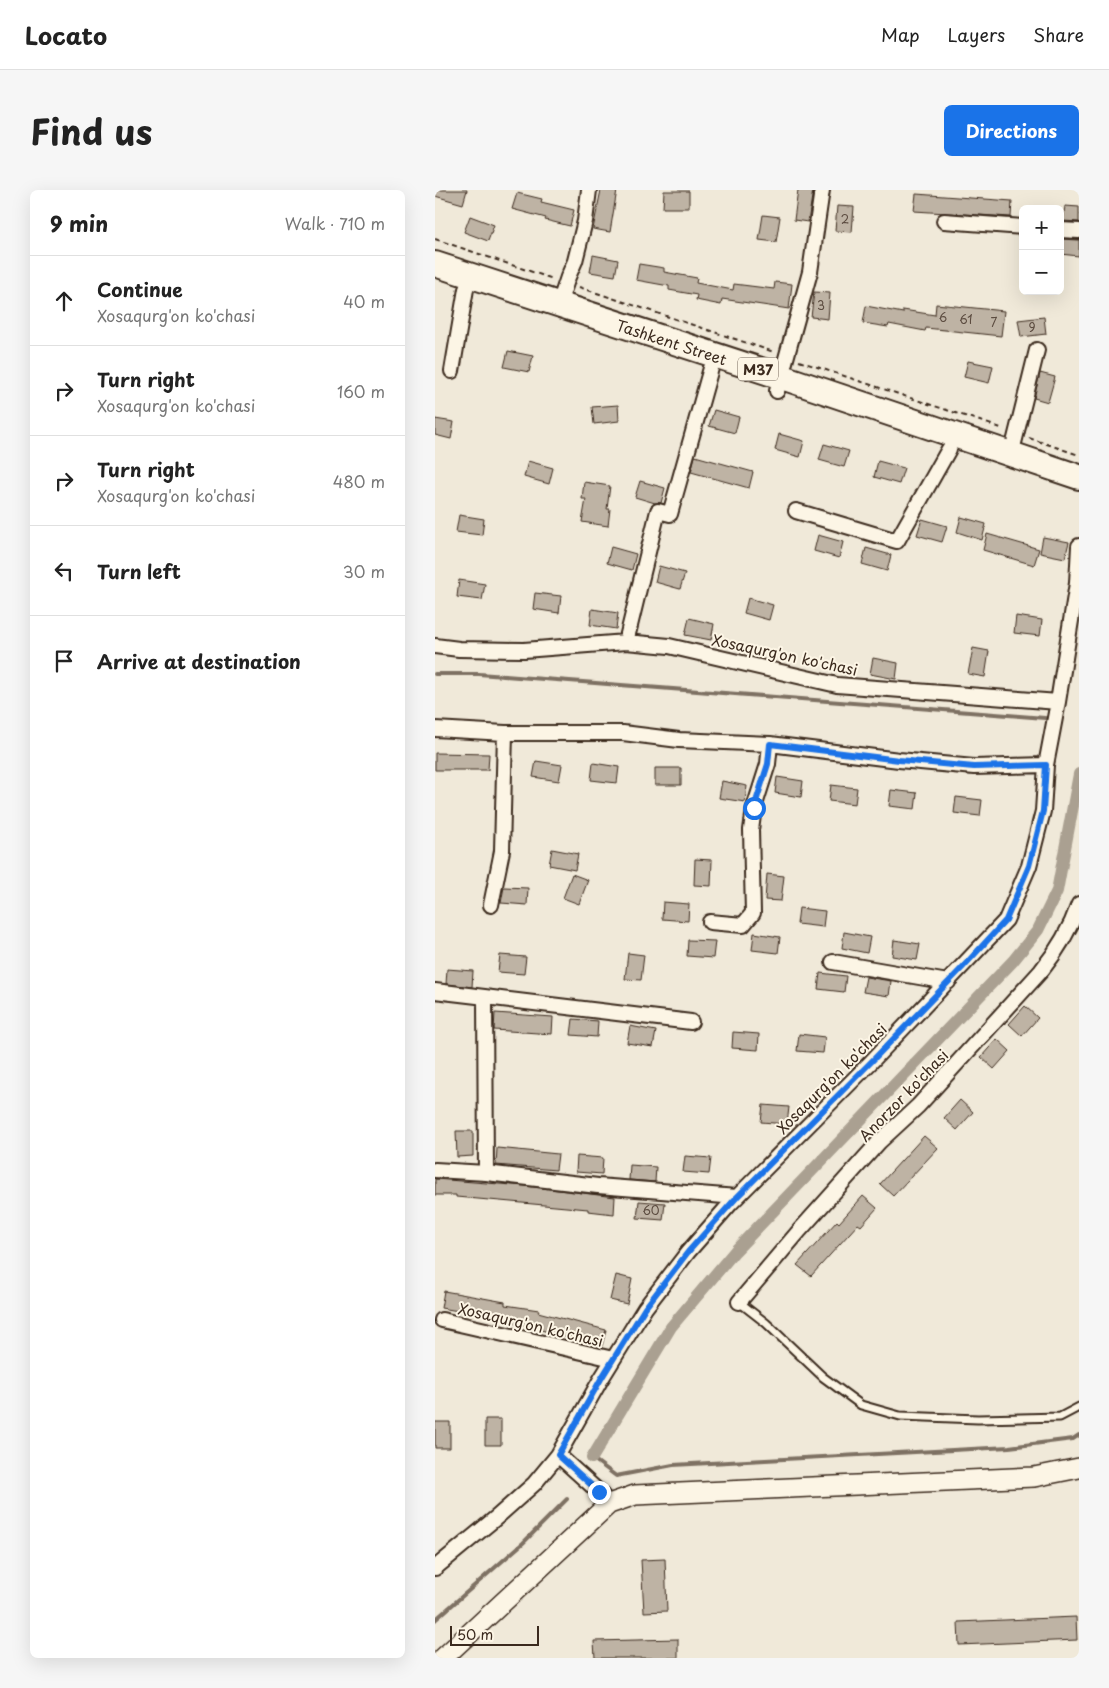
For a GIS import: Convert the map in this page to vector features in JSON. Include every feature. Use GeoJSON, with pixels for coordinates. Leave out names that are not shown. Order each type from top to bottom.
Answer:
{"type":"FeatureCollection","features":[{"type":"Feature","properties":{"kind":"highway","name":"Tashkent Street"},"geometry":{"type":"LineString","coordinates":[[435,264],[563,293],[782,375],[949,449],[1079,492]]}},
{"type":"Feature","properties":{"kind":"highway","name":"Tashkent Street"},"geometry":{"type":"LineString","coordinates":[[435,280],[711,368],[782,375],[1014,444],[1079,477]]}},
{"type":"Feature","properties":{"kind":"street"},"geometry":{"type":"LineString","coordinates":[[563,293],[575,262],[585,221],[589,190]]}},
{"type":"Feature","properties":{"kind":"street"},"geometry":{"type":"LineString","coordinates":[[782,375],[810,272],[822,190]]}},
{"type":"Feature","properties":{"kind":"street"},"geometry":{"type":"LineString","coordinates":[[944,222],[1019,227]]}},
{"type":"Feature","properties":{"kind":"street"},"geometry":{"type":"LineString","coordinates":[[1064,230],[1079,231]]}},
{"type":"Feature","properties":{"kind":"street"},"geometry":{"type":"LineString","coordinates":[[453,371],[466,289]]}},
{"type":"Feature","properties":{"kind":"street"},"geometry":{"type":"LineString","coordinates":[[1014,444],[1037,350]]}},
{"type":"Feature","properties":{"kind":"street"},"geometry":{"type":"LineString","coordinates":[[626,642],[657,511],[670,514],[711,368]]}},
{"type":"Feature","properties":{"kind":"street"},"geometry":{"type":"LineString","coordinates":[[796,511],[897,541],[949,449]]}},
{"type":"Feature","properties":{"kind":"street","name":"Xosaqurg'on ko'chasi"},"geometry":{"type":"LineString","coordinates":[[435,1568],[526,1490],[558,1455],[613,1359],[645,1308],[688,1252],[737,1197],[948,982],[1006,920],[1029,866],[1043,811],[1046,765],[1077,584],[1079,546]]}},
{"type":"Feature","properties":{"kind":"street","name":"Xosaqurg'on ko'chasi"},"geometry":{"type":"LineString","coordinates":[[435,646],[459,649],[524,650],[626,642],[669,646],[837,685],[1058,702]]}},
{"type":"Feature","properties":{"kind":"street"},"geometry":{"type":"LineString","coordinates":[[435,729],[505,733],[623,733],[679,740],[770,744],[974,767],[1046,765]]}},
{"type":"Feature","properties":{"kind":"street"},"geometry":{"type":"LineString","coordinates":[[491,905],[502,851],[505,733]]}},
{"type":"Feature","properties":{"kind":"street"},"geometry":{"type":"LineString","coordinates":[[710,922],[743,925],[753,913],[751,830],[754,808],[768,764],[770,744]]}},
{"type":"Feature","properties":{"kind":"street","name":"Anorzor ko'chasi"},"geometry":{"type":"LineString","coordinates":[[739,1302],[800,1230],[879,1142],[918,1106],[1041,971],[1057,951],[1072,924],[1079,904]]}},
{"type":"Feature","properties":{"kind":"street"},"geometry":{"type":"LineString","coordinates":[[833,962],[948,982]]}},
{"type":"Feature","properties":{"kind":"street"},"geometry":{"type":"LineString","coordinates":[[435,991],[691,1022]]}},
{"type":"Feature","properties":{"kind":"street"},"geometry":{"type":"LineString","coordinates":[[485,997],[486,1173]]}},
{"type":"Feature","properties":{"kind":"street"},"geometry":{"type":"LineString","coordinates":[[435,1170],[486,1173],[598,1186],[737,1197]]}},
{"type":"Feature","properties":{"kind":"street","name":"Xosaqurg'on ko'chasi"},"geometry":{"type":"LineString","coordinates":[[443,1320],[613,1359]]}},
{"type":"Feature","properties":{"kind":"street"},"geometry":{"type":"LineString","coordinates":[[558,1455],[599,1492],[609,1504]]}},
{"type":"Feature","properties":{"kind":"street"},"geometry":{"type":"LineString","coordinates":[[443,1658],[609,1504],[635,1494],[1034,1477],[1079,1468]]}},
{"type":"Feature","properties":{"kind":"lane"},"geometry":{"type":"LineString","coordinates":[[739,1302],[766,1323],[823,1377],[861,1405],[900,1416],[978,1419],[1060,1417],[1079,1407]]}},
{"type":"Feature","properties":{"kind":"path"},"geometry":{"type":"LineString","coordinates":[[435,239],[563,293],[782,375],[1014,444],[1079,455]]}},
{"type":"Feature","properties":{"kind":"building"},"geometry":{"type":"Polygon","coordinates":[[[435,190],[467,190],[463,204],[435,196],[435,190]]]}},
{"type":"Feature","properties":{"kind":"building"},"geometry":{"type":"Polygon","coordinates":[[[601,190],[617,190],[610,232],[593,229],[601,190]]]}},
{"type":"Feature","properties":{"kind":"building"},"geometry":{"type":"Polygon","coordinates":[[[798,190],[813,190],[808,222],[794,220],[798,190]]]}},
{"type":"Feature","properties":{"kind":"building"},"geometry":{"type":"Polygon","coordinates":[[[664,191],[689,191],[689,208],[663,208],[664,191]]]}},
{"type":"Feature","properties":{"kind":"building"},"geometry":{"type":"Polygon","coordinates":[[[517,193],[542,199],[541,202],[574,210],[570,226],[512,209],[517,193]]]}},
{"type":"Feature","properties":{"kind":"building"},"geometry":{"type":"Polygon","coordinates":[[[916,194],[1012,201],[1011,217],[914,211],[916,194]]]}},
{"type":"Feature","properties":{"kind":"building"},"geometry":{"type":"Polygon","coordinates":[[[837,206],[854,207],[852,232],[835,231],[837,206]]]}},
{"type":"Feature","properties":{"kind":"building"},"geometry":{"type":"Polygon","coordinates":[[[1065,206],[1079,207],[1079,222],[1064,221],[1065,206]]]}},
{"type":"Feature","properties":{"kind":"building"},"geometry":{"type":"Polygon","coordinates":[[[763,215],[780,217],[776,242],[759,240],[763,215]]]}},
{"type":"Feature","properties":{"kind":"building"},"geometry":{"type":"Polygon","coordinates":[[[470,216],[494,225],[488,241],[464,232],[470,216]]]}},
{"type":"Feature","properties":{"kind":"building"},"geometry":{"type":"Polygon","coordinates":[[[1064,239],[1079,240],[1079,256],[1064,254],[1064,239]]]}},
{"type":"Feature","properties":{"kind":"building"},"geometry":{"type":"Polygon","coordinates":[[[593,255],[618,260],[615,276],[590,272],[593,255]]]}},
{"type":"Feature","properties":{"kind":"building"},"geometry":{"type":"Polygon","coordinates":[[[639,264],[664,268],[664,272],[697,278],[696,283],[733,290],[734,284],[774,289],[775,282],[792,284],[789,309],[722,299],[721,305],[696,300],[697,295],[669,290],[669,286],[636,280],[639,264]]]}},
{"type":"Feature","properties":{"kind":"building"},"geometry":{"type":"Polygon","coordinates":[[[814,292],[830,293],[828,319],[811,317],[814,292]]]}},
{"type":"Feature","properties":{"kind":"building"},"geometry":{"type":"Polygon","coordinates":[[[936,304],[1004,311],[1001,336],[926,328],[925,331],[889,324],[888,327],[863,323],[866,306],[903,313],[903,310],[935,315],[936,304]]]}},
{"type":"Feature","properties":{"kind":"building"},"geometry":{"type":"Polygon","coordinates":[[[1044,317],[1046,334],[1021,337],[1018,320],[1044,317]]]}},
{"type":"Feature","properties":{"kind":"building"},"geometry":{"type":"Polygon","coordinates":[[[508,351],[533,356],[529,372],[504,367],[508,351]]]}},
{"type":"Feature","properties":{"kind":"building"},"geometry":{"type":"Polygon","coordinates":[[[968,361],[993,366],[989,383],[964,377],[968,361]]]}},
{"type":"Feature","properties":{"kind":"building"},"geometry":{"type":"Polygon","coordinates":[[[1040,373],[1055,377],[1048,402],[1034,398],[1040,373]]]}},
{"type":"Feature","properties":{"kind":"building"},"geometry":{"type":"Polygon","coordinates":[[[618,405],[619,421],[594,424],[592,407],[618,405]]]}},
{"type":"Feature","properties":{"kind":"building"},"geometry":{"type":"Polygon","coordinates":[[[714,410],[739,417],[735,433],[709,426],[714,410]]]}},
{"type":"Feature","properties":{"kind":"building"},"geometry":{"type":"Polygon","coordinates":[[[435,419],[454,422],[451,439],[435,435],[435,419]]]}},
{"type":"Feature","properties":{"kind":"building"},"geometry":{"type":"Polygon","coordinates":[[[779,434],[804,441],[800,457],[775,450],[779,434]]]}},
{"type":"Feature","properties":{"kind":"building"},"geometry":{"type":"Polygon","coordinates":[[[824,444],[849,451],[844,467],[819,460],[824,444]]]}},
{"type":"Feature","properties":{"kind":"building"},"geometry":{"type":"Polygon","coordinates":[[[695,456],[753,472],[749,488],[691,472],[695,456]]]}},
{"type":"Feature","properties":{"kind":"building"},"geometry":{"type":"Polygon","coordinates":[[[528,461],[553,468],[549,484],[524,477],[528,461]]]}},
{"type":"Feature","properties":{"kind":"building"},"geometry":{"type":"Polygon","coordinates":[[[878,461],[904,468],[899,484],[874,477],[878,461]]]}},
{"type":"Feature","properties":{"kind":"building"},"geometry":{"type":"Polygon","coordinates":[[[640,481],[665,488],[661,503],[635,497],[640,481]]]}},
{"type":"Feature","properties":{"kind":"building"},"geometry":{"type":"Polygon","coordinates":[[[584,482],[610,486],[607,509],[610,509],[608,526],[582,522],[586,499],[582,499],[584,482]]]}},
{"type":"Feature","properties":{"kind":"building"},"geometry":{"type":"Polygon","coordinates":[[[459,515],[484,519],[482,535],[456,532],[459,515]]]}},
{"type":"Feature","properties":{"kind":"building"},"geometry":{"type":"Polygon","coordinates":[[[961,517],[986,524],[982,540],[957,532],[961,517]]]}},
{"type":"Feature","properties":{"kind":"building"},"geometry":{"type":"Polygon","coordinates":[[[922,519],[947,526],[942,542],[917,535],[922,519]]]}},
{"type":"Feature","properties":{"kind":"building"},"geometry":{"type":"Polygon","coordinates":[[[987,534],[1039,549],[1034,565],[983,550],[987,534]]]}},
{"type":"Feature","properties":{"kind":"building"},"geometry":{"type":"Polygon","coordinates":[[[818,535],[843,542],[839,558],[814,551],[818,535]]]}},
{"type":"Feature","properties":{"kind":"building"},"geometry":{"type":"Polygon","coordinates":[[[1043,537],[1069,542],[1065,558],[1040,553],[1043,537]]]}},
{"type":"Feature","properties":{"kind":"building"},"geometry":{"type":"Polygon","coordinates":[[[611,547],[636,554],[632,570],[607,563],[611,547]]]}},
{"type":"Feature","properties":{"kind":"building"},"geometry":{"type":"Polygon","coordinates":[[[866,548],[891,555],[887,571],[862,564],[866,548]]]}},
{"type":"Feature","properties":{"kind":"building"},"geometry":{"type":"Polygon","coordinates":[[[659,566],[685,573],[680,589],[655,582],[659,566]]]}},
{"type":"Feature","properties":{"kind":"building"},"geometry":{"type":"Polygon","coordinates":[[[459,580],[485,584],[482,600],[457,597],[459,580]]]}},
{"type":"Feature","properties":{"kind":"building"},"geometry":{"type":"Polygon","coordinates":[[[535,593],[561,596],[559,613],[533,609],[535,593]]]}},
{"type":"Feature","properties":{"kind":"building"},"geometry":{"type":"Polygon","coordinates":[[[748,598],[773,605],[769,620],[744,613],[748,598]]]}},
{"type":"Feature","properties":{"kind":"building"},"geometry":{"type":"Polygon","coordinates":[[[592,609],[618,613],[616,629],[590,625],[592,609]]]}},
{"type":"Feature","properties":{"kind":"building"},"geometry":{"type":"Polygon","coordinates":[[[1016,616],[1042,620],[1040,636],[1014,633],[1016,616]]]}},
{"type":"Feature","properties":{"kind":"building"},"geometry":{"type":"Polygon","coordinates":[[[689,618],[714,624],[711,640],[685,635],[689,618]]]}},
{"type":"Feature","properties":{"kind":"building"},"geometry":{"type":"Polygon","coordinates":[[[973,648],[989,651],[985,677],[968,674],[973,648]]]}},
{"type":"Feature","properties":{"kind":"building"},"geometry":{"type":"Polygon","coordinates":[[[873,658],[898,663],[896,679],[870,674],[873,658]]]}},
{"type":"Feature","properties":{"kind":"building"},"geometry":{"type":"Polygon","coordinates":[[[435,753],[489,754],[488,770],[435,770],[435,753]]]}},
{"type":"Feature","properties":{"kind":"building"},"geometry":{"type":"Polygon","coordinates":[[[536,761],[562,765],[559,781],[533,777],[536,761]]]}},
{"type":"Feature","properties":{"kind":"building"},"geometry":{"type":"Polygon","coordinates":[[[593,763],[619,767],[617,783],[591,780],[593,763]]]}},
{"type":"Feature","properties":{"kind":"building"},"geometry":{"type":"Polygon","coordinates":[[[655,768],[681,768],[681,785],[655,785],[655,768]]]}},
{"type":"Feature","properties":{"kind":"building"},"geometry":{"type":"Polygon","coordinates":[[[777,777],[803,781],[801,797],[775,793],[777,777]]]}},
{"type":"Feature","properties":{"kind":"building"},"geometry":{"type":"Polygon","coordinates":[[[722,781],[747,786],[745,802],[719,798],[722,781]]]}},
{"type":"Feature","properties":{"kind":"building"},"geometry":{"type":"Polygon","coordinates":[[[831,785],[857,788],[855,804],[829,801],[831,785]]]}},
{"type":"Feature","properties":{"kind":"building"},"geometry":{"type":"Polygon","coordinates":[[[891,790],[917,793],[915,809],[889,806],[891,790]]]}},
{"type":"Feature","properties":{"kind":"building"},"geometry":{"type":"Polygon","coordinates":[[[956,797],[982,800],[980,816],[954,813],[956,797]]]}},
{"type":"Feature","properties":{"kind":"building"},"geometry":{"type":"Polygon","coordinates":[[[552,849],[578,854],[575,870],[549,865],[552,849]]]}},
{"type":"Feature","properties":{"kind":"building"},"geometry":{"type":"Polygon","coordinates":[[[695,859],[712,860],[711,886],[694,885],[695,859]]]}},
{"type":"Feature","properties":{"kind":"building"},"geometry":{"type":"Polygon","coordinates":[[[572,874],[588,880],[579,904],[563,898],[572,874]]]}},
{"type":"Feature","properties":{"kind":"building"},"geometry":{"type":"Polygon","coordinates":[[[767,874],[784,876],[781,901],[765,900],[767,874]]]}},
{"type":"Feature","properties":{"kind":"building"},"geometry":{"type":"Polygon","coordinates":[[[504,887],[528,888],[527,905],[501,903],[504,887]]]}},
{"type":"Feature","properties":{"kind":"building"},"geometry":{"type":"Polygon","coordinates":[[[663,902],[689,904],[688,921],[662,919],[663,902]]]}},
{"type":"Feature","properties":{"kind":"building"},"geometry":{"type":"Polygon","coordinates":[[[799,908],[825,911],[823,927],[797,924],[799,908]]]}},
{"type":"Feature","properties":{"kind":"building"},"geometry":{"type":"Polygon","coordinates":[[[844,932],[870,937],[867,953],[842,948],[844,932]]]}},
{"type":"Feature","properties":{"kind":"building"},"geometry":{"type":"Polygon","coordinates":[[[754,933],[780,937],[778,953],[752,950],[754,933]]]}},
{"type":"Feature","properties":{"kind":"building"},"geometry":{"type":"Polygon","coordinates":[[[688,940],[715,941],[713,958],[687,956],[688,940]]]}},
{"type":"Feature","properties":{"kind":"building"},"geometry":{"type":"Polygon","coordinates":[[[894,940],[920,944],[917,960],[892,956],[894,940]]]}},
{"type":"Feature","properties":{"kind":"building"},"geometry":{"type":"Polygon","coordinates":[[[628,953],[644,955],[641,980],[625,979],[628,953]]]}},
{"type":"Feature","properties":{"kind":"building"},"geometry":{"type":"Polygon","coordinates":[[[500,955],[526,957],[524,974],[498,972],[500,955]]]}},
{"type":"Feature","properties":{"kind":"building"},"geometry":{"type":"Polygon","coordinates":[[[447,969],[473,971],[472,987],[446,984],[447,969]]]}},
{"type":"Feature","properties":{"kind":"building"},"geometry":{"type":"Polygon","coordinates":[[[820,973],[846,976],[844,992],[818,989],[820,973]]]}},
{"type":"Feature","properties":{"kind":"building"},"geometry":{"type":"Polygon","coordinates":[[[866,977],[891,981],[889,996],[863,992],[866,977]]]}},
{"type":"Feature","properties":{"kind":"building"},"geometry":{"type":"Polygon","coordinates":[[[1025,1006],[1038,1018],[1022,1036],[1009,1024],[1025,1006]]]}},
{"type":"Feature","properties":{"kind":"building"},"geometry":{"type":"Polygon","coordinates":[[[495,1013],[553,1017],[552,1034],[494,1030],[495,1013]]]}},
{"type":"Feature","properties":{"kind":"building"},"geometry":{"type":"Polygon","coordinates":[[[573,1019],[598,1021],[597,1037],[571,1035],[573,1019]]]}},
{"type":"Feature","properties":{"kind":"building"},"geometry":{"type":"Polygon","coordinates":[[[630,1026],[656,1031],[653,1047],[627,1043],[630,1026]]]}},
{"type":"Feature","properties":{"kind":"building"},"geometry":{"type":"Polygon","coordinates":[[[733,1032],[759,1034],[758,1050],[732,1048],[733,1032]]]}},
{"type":"Feature","properties":{"kind":"building"},"geometry":{"type":"Polygon","coordinates":[[[799,1034],[825,1037],[823,1053],[797,1051],[799,1034]]]}},
{"type":"Feature","properties":{"kind":"building"},"geometry":{"type":"Polygon","coordinates":[[[997,1039],[1010,1051],[994,1069],[981,1057],[997,1039]]]}},
{"type":"Feature","properties":{"kind":"building"},"geometry":{"type":"Polygon","coordinates":[[[960,1100],[973,1112],[957,1130],[944,1118],[960,1100]]]}},
{"type":"Feature","properties":{"kind":"building"},"geometry":{"type":"Polygon","coordinates":[[[763,1105],[789,1107],[787,1124],[761,1122],[763,1105]]]}},
{"type":"Feature","properties":{"kind":"building"},"geometry":{"type":"Polygon","coordinates":[[[456,1131],[473,1131],[473,1156],[457,1157],[456,1131]]]}},
{"type":"Feature","properties":{"kind":"building"},"geometry":{"type":"Polygon","coordinates":[[[924,1136],[938,1148],[893,1196],[880,1184],[924,1136]]]}},
{"type":"Feature","properties":{"kind":"building"},"geometry":{"type":"Polygon","coordinates":[[[497,1148],[558,1154],[556,1170],[496,1165],[497,1148]]]}},
{"type":"Feature","properties":{"kind":"building"},"geometry":{"type":"Polygon","coordinates":[[[577,1156],[603,1158],[602,1174],[576,1172],[577,1156]]]}},
{"type":"Feature","properties":{"kind":"building"},"geometry":{"type":"Polygon","coordinates":[[[685,1156],[711,1158],[709,1174],[683,1172],[685,1156]]]}},
{"type":"Feature","properties":{"kind":"building"},"geometry":{"type":"Polygon","coordinates":[[[630,1165],[656,1167],[655,1182],[629,1180],[630,1165]]]}},
{"type":"Feature","properties":{"kind":"building"},"geometry":{"type":"Polygon","coordinates":[[[435,1179],[525,1186],[615,1197],[614,1214],[588,1211],[588,1209],[456,1197],[456,1195],[435,1195],[435,1179]]]}},
{"type":"Feature","properties":{"kind":"building"},"geometry":{"type":"Polygon","coordinates":[[[863,1196],[877,1208],[861,1226],[858,1224],[811,1276],[797,1265],[837,1221],[839,1223],[863,1196]]]}},
{"type":"Feature","properties":{"kind":"building"},"geometry":{"type":"Polygon","coordinates":[[[639,1201],[665,1203],[663,1220],[637,1218],[639,1201]]]}},
{"type":"Feature","properties":{"kind":"building"},"geometry":{"type":"Polygon","coordinates":[[[616,1275],[632,1279],[627,1304],[610,1300],[616,1275]]]}},
{"type":"Feature","properties":{"kind":"building"},"geometry":{"type":"Polygon","coordinates":[[[444,1291],[505,1302],[505,1305],[539,1310],[538,1312],[606,1330],[602,1346],[541,1330],[542,1327],[510,1323],[511,1320],[441,1308],[444,1291]]]}},
{"type":"Feature","properties":{"kind":"building"},"geometry":{"type":"Polygon","coordinates":[[[485,1419],[501,1419],[501,1445],[485,1445],[485,1419]]]}},
{"type":"Feature","properties":{"kind":"building"},"geometry":{"type":"Polygon","coordinates":[[[435,1422],[450,1422],[450,1448],[435,1448],[435,1422]]]}},
{"type":"Feature","properties":{"kind":"building"},"geometry":{"type":"Polygon","coordinates":[[[665,1559],[667,1611],[644,1612],[641,1560],[665,1559]]]}},
{"type":"Feature","properties":{"kind":"building"},"geometry":{"type":"Polygon","coordinates":[[[1076,1617],[1077,1640],[959,1645],[958,1622],[1076,1617]]]}},
{"type":"Feature","properties":{"kind":"building"},"geometry":{"type":"Polygon","coordinates":[[[678,1639],[678,1658],[595,1658],[594,1641],[678,1639]]]}},
{"type":"Feature","properties":{"kind":"waterway"},"geometry":{"type":"LineString","coordinates":[[435,674],[479,674],[1045,718]]}},
{"type":"Feature","properties":{"kind":"waterway"},"geometry":{"type":"LineString","coordinates":[[592,1458],[671,1327],[735,1251],[1013,961],[1038,930],[1057,891],[1079,774]]}},
{"type":"Feature","properties":{"kind":"waterway"},"geometry":{"type":"LineString","coordinates":[[592,1458],[616,1476],[673,1465],[1009,1447],[1073,1439],[1079,1435]]}},
{"type":"Feature","properties":{"kind":"waterway"},"geometry":{"type":"LineString","coordinates":[[435,1620],[523,1543],[567,1499]]}},
{"type":"Feature","properties":{"kind":"route"},"geometry":{"type":"LineString","coordinates":[[599,1492],[558,1455],[613,1359],[645,1308],[688,1252],[730,1204],[871,1062],[1006,920],[1029,866],[1043,811],[1046,765],[974,767],[770,744],[768,764],[754,808]]}}]}
